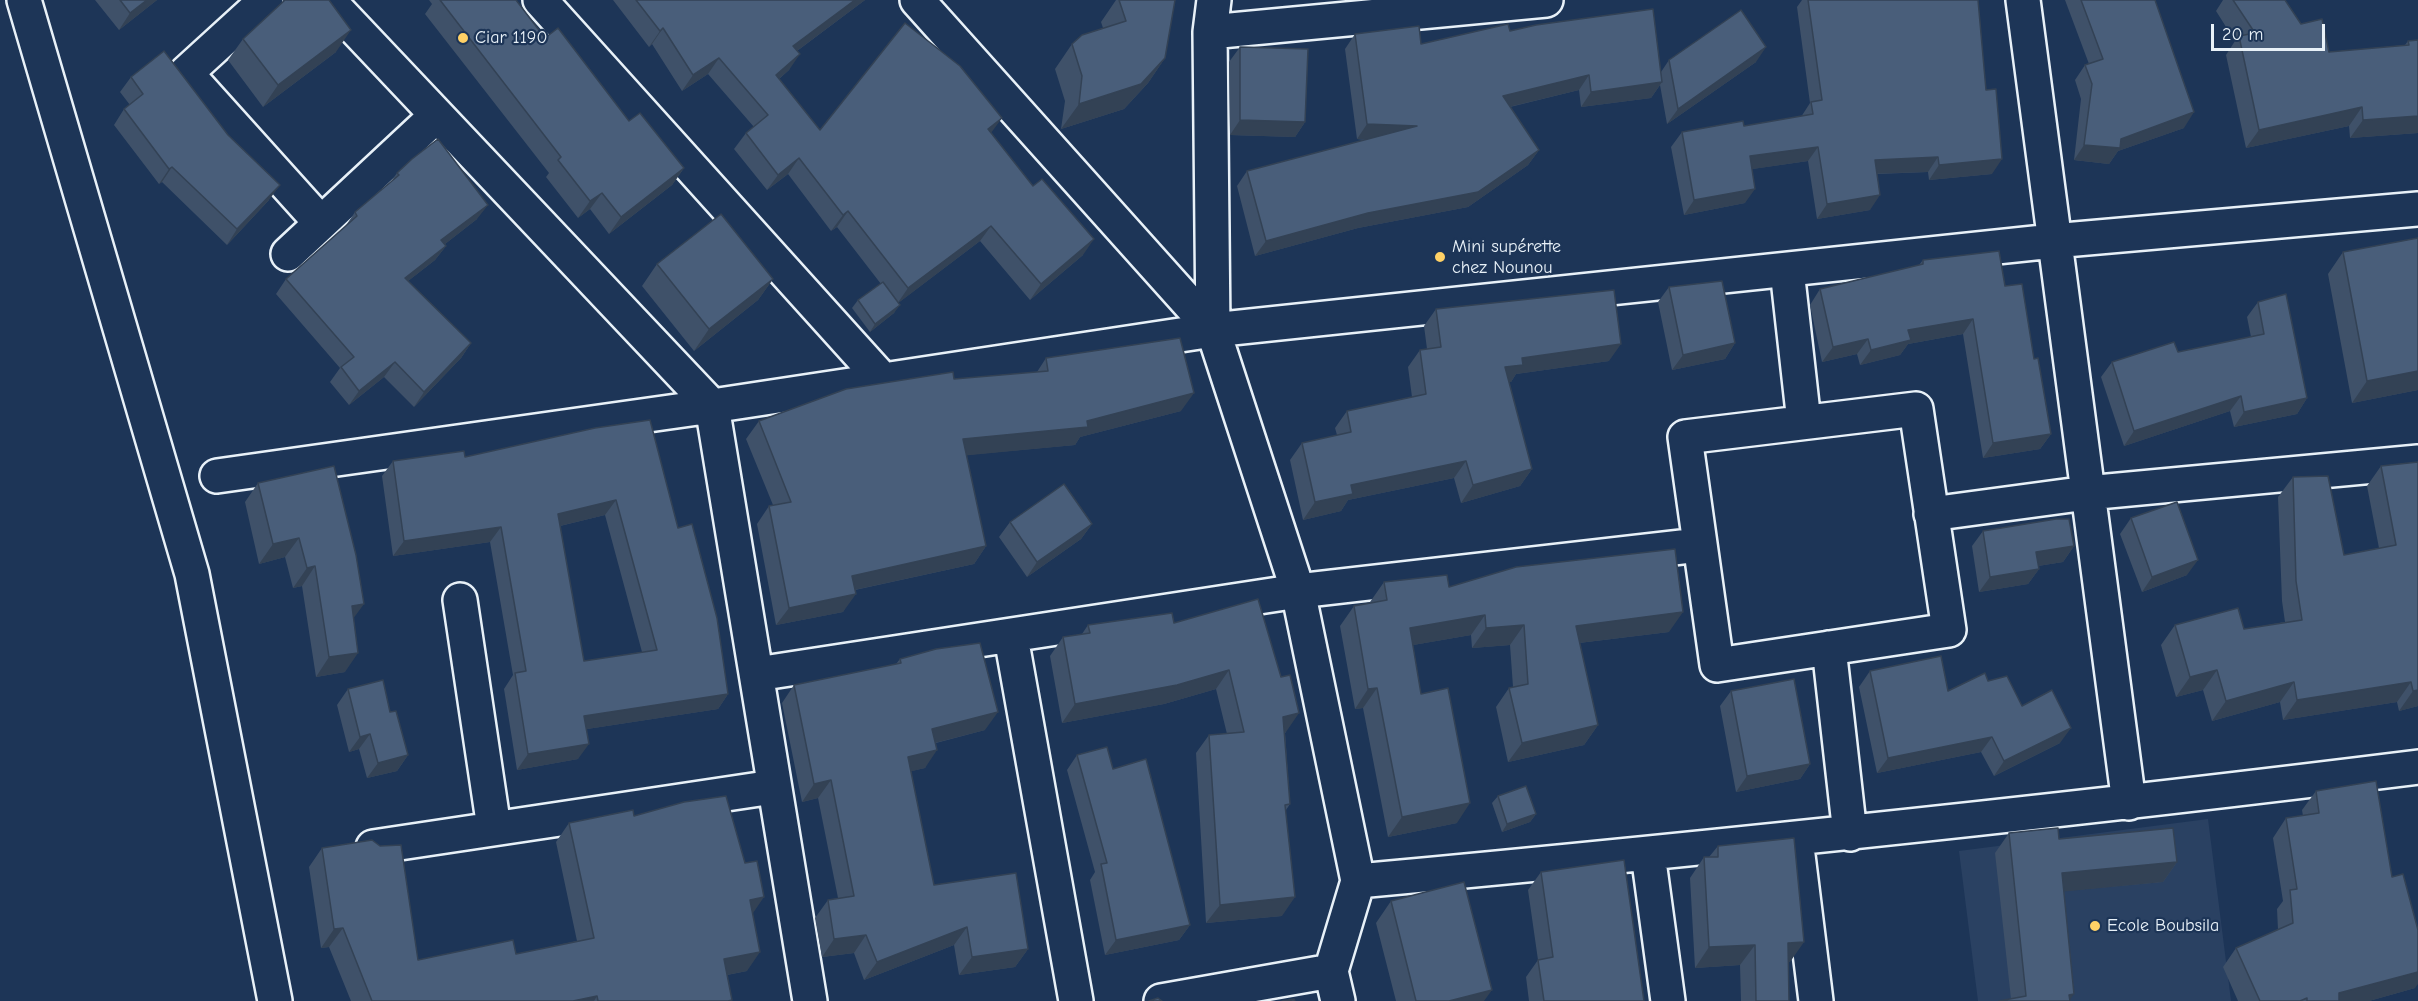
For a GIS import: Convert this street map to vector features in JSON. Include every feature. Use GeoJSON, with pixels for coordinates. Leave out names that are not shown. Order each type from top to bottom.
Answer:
{"type":"FeatureCollection","features":[{"type":"Feature","properties":{"kind":"street"},"geometry":{"type":"LineString","coordinates":[[24,0],[192,574],[276,1001]]}},
{"type":"Feature","properties":{"kind":"street"},"geometry":{"type":"LineString","coordinates":[[266,0],[186,72],[321,224]]}},
{"type":"Feature","properties":{"kind":"street"},"geometry":{"type":"LineString","coordinates":[[328,0],[712,406],[810,1001]]}},
{"type":"Feature","properties":{"kind":"street"},"geometry":{"type":"LineString","coordinates":[[540,0],[882,379]]}},
{"type":"Feature","properties":{"kind":"street"},"geometry":{"type":"LineString","coordinates":[[916,0],[1213,330]]}},
{"type":"Feature","properties":{"kind":"street"},"geometry":{"type":"LineString","coordinates":[[1161,1001],[1335,986],[1358,881],[1298,591],[1213,330],[1210,32],[1214,0]]}},
{"type":"Feature","properties":{"kind":"street"},"geometry":{"type":"LineString","coordinates":[[1210,32],[1546,0]]}},
{"type":"Feature","properties":{"kind":"street"},"geometry":{"type":"LineString","coordinates":[[2023,0],[2128,803]]}},
{"type":"Feature","properties":{"kind":"street"},"geometry":{"type":"LineString","coordinates":[[288,254],[436,116]]}},
{"type":"Feature","properties":{"kind":"street"},"geometry":{"type":"LineString","coordinates":[[217,476],[712,406],[1213,330],[2053,241],[2418,209]]}},
{"type":"Feature","properties":{"kind":"street"},"geometry":{"type":"LineString","coordinates":[[1787,270],[1804,422]]}},
{"type":"Feature","properties":{"kind":"street"},"geometry":{"type":"LineString","coordinates":[[1916,409],[1931,514],[1948,630],[1717,665],[1685,437],[1916,409]]}},
{"type":"Feature","properties":{"kind":"street"},"geometry":{"type":"LineString","coordinates":[[1931,514],[2087,493],[2418,462]]}},
{"type":"Feature","properties":{"kind":"street"},"geometry":{"type":"LineString","coordinates":[[757,674],[1298,591],[1699,545]]}},
{"type":"Feature","properties":{"kind":"street"},"geometry":{"type":"LineString","coordinates":[[460,600],[494,828]]}},
{"type":"Feature","properties":{"kind":"street"},"geometry":{"type":"LineString","coordinates":[[1011,636],[1076,1001]]}},
{"type":"Feature","properties":{"kind":"street"},"geometry":{"type":"LineString","coordinates":[[1829,648],[1850,834]]}},
{"type":"Feature","properties":{"kind":"street"},"geometry":{"type":"LineString","coordinates":[[1358,881],[1850,834],[2418,767]]}},
{"type":"Feature","properties":{"kind":"street"},"geometry":{"type":"LineString","coordinates":[[373,847],[773,787]]}},
{"type":"Feature","properties":{"kind":"street"},"geometry":{"type":"LineString","coordinates":[[1796,839],[1815,1001]]}},
{"type":"Feature","properties":{"kind":"street"},"geometry":{"type":"LineString","coordinates":[[1648,854],[1668,1001]]}},
{"type":"Feature","properties":{"kind":"shaded area","name":"Ecole Boubsila"},"geometry":{"type":"Polygon","coordinates":[[[2208,819],[2231,1001],[1978,1001],[1959,851],[2208,819]]]}},
{"type":"Feature","properties":{"kind":"building"},"geometry":{"type":"Polygon","coordinates":[[[120,0],[147,0],[130,13],[120,0]]]}},
{"type":"Feature","properties":{"kind":"building"},"geometry":{"type":"Polygon","coordinates":[[[285,0],[329,0],[351,30],[278,85],[243,39],[285,0]]]}},
{"type":"Feature","properties":{"kind":"building"},"geometry":{"type":"Polygon","coordinates":[[[440,0],[516,0],[545,38],[558,28],[629,121],[640,113],[684,168],[621,217],[602,193],[590,201],[558,160],[561,157],[440,0]]]}},
{"type":"Feature","properties":{"kind":"building"},"geometry":{"type":"Polygon","coordinates":[[[636,0],[855,0],[793,46],[800,54],[776,75],[820,130],[905,23],[960,66],[1002,118],[988,129],[1033,186],[1042,179],[1094,239],[1041,284],[991,226],[908,288],[848,211],[843,215],[799,158],[778,175],[746,133],[768,115],[719,58],[693,75],[663,28],[660,31],[636,0]]]}},
{"type":"Feature","properties":{"kind":"building"},"geometry":{"type":"Polygon","coordinates":[[[1119,0],[1175,0],[1165,58],[1141,84],[1079,104],[1082,76],[1072,44],[1082,35],[1126,21],[1119,0]]]}},
{"type":"Feature","properties":{"kind":"building"},"geometry":{"type":"Polygon","coordinates":[[[1808,0],[1978,0],[1986,90],[1996,89],[2002,159],[1939,165],[1938,157],[1875,160],[1880,195],[1827,204],[1818,147],[1750,156],[1755,189],[1694,200],[1682,132],[1743,121],[1744,126],[1813,114],[1811,102],[1822,100],[1808,0]]]}},
{"type":"Feature","properties":{"kind":"building"},"geometry":{"type":"Polygon","coordinates":[[[2081,0],[2155,0],[2194,112],[2121,139],[2120,148],[2084,145],[2092,84],[2085,65],[2103,59],[2081,0]]]}},
{"type":"Feature","properties":{"kind":"building"},"geometry":{"type":"Polygon","coordinates":[[[2233,0],[2285,0],[2301,24],[2322,19],[2329,52],[2409,45],[2408,41],[2418,40],[2418,116],[2363,120],[2362,107],[2259,130],[2239,36],[2255,33],[2233,0]]]}},
{"type":"Feature","properties":{"kind":"building"},"geometry":{"type":"Polygon","coordinates":[[[1653,9],[1662,82],[1591,92],[1589,75],[1503,96],[1539,150],[1478,192],[1368,213],[1266,241],[1247,171],[1417,126],[1367,124],[1355,34],[1419,26],[1421,44],[1508,24],[1510,31],[1536,25],[1653,9]]]}},
{"type":"Feature","properties":{"kind":"building"},"geometry":{"type":"Polygon","coordinates":[[[1741,10],[1766,47],[1678,109],[1669,60],[1741,10]]]}},
{"type":"Feature","properties":{"kind":"building"},"geometry":{"type":"Polygon","coordinates":[[[1240,47],[1308,49],[1305,122],[1240,120],[1240,47]]]}},
{"type":"Feature","properties":{"kind":"building"},"geometry":{"type":"Polygon","coordinates":[[[164,51],[228,135],[280,185],[237,229],[172,167],[169,169],[124,109],[143,94],[131,77],[164,51]]]}},
{"type":"Feature","properties":{"kind":"building"},"geometry":{"type":"Polygon","coordinates":[[[438,139],[488,205],[441,240],[446,246],[405,278],[471,343],[424,392],[395,362],[359,391],[341,367],[354,357],[286,279],[357,216],[355,212],[399,175],[397,173],[412,159],[438,139]]]}},
{"type":"Feature","properties":{"kind":"building"},"geometry":{"type":"Polygon","coordinates":[[[721,214],[773,279],[709,329],[657,264],[721,214]]]}},
{"type":"Feature","properties":{"kind":"building"},"geometry":{"type":"Polygon","coordinates":[[[2418,238],[2418,371],[2367,381],[2343,252],[2418,238]]]}},
{"type":"Feature","properties":{"kind":"building"},"geometry":{"type":"Polygon","coordinates":[[[1999,251],[2005,286],[2022,284],[2034,359],[2038,358],[2051,434],[1993,443],[1973,319],[1908,330],[1911,340],[1871,350],[1868,339],[1833,347],[1820,289],[1923,264],[1923,260],[1999,251]]]}},
{"type":"Feature","properties":{"kind":"building"},"geometry":{"type":"Polygon","coordinates":[[[1722,281],[1735,343],[1683,355],[1669,287],[1722,281]]]}},
{"type":"Feature","properties":{"kind":"building"},"geometry":{"type":"Polygon","coordinates":[[[883,282],[900,305],[875,324],[858,300],[883,282]]]}},
{"type":"Feature","properties":{"kind":"building"},"geometry":{"type":"Polygon","coordinates":[[[1614,290],[1621,344],[1522,358],[1523,365],[1505,367],[1532,469],[1473,485],[1466,461],[1351,485],[1353,494],[1315,502],[1302,443],[1351,432],[1347,411],[1426,394],[1420,350],[1441,347],[1436,309],[1614,290]]]}},
{"type":"Feature","properties":{"kind":"building"},"geometry":{"type":"Polygon","coordinates":[[[2286,294],[2307,398],[2244,412],[2241,396],[2134,431],[2112,362],[2174,342],[2178,352],[2264,334],[2258,302],[2286,294]]]}},
{"type":"Feature","properties":{"kind":"building"},"geometry":{"type":"Polygon","coordinates":[[[1180,338],[1194,393],[1087,421],[1088,427],[963,439],[986,546],[852,576],[856,594],[789,608],[769,506],[791,502],[759,421],[846,389],[953,372],[954,379],[1048,371],[1046,358],[1180,338]]]}},
{"type":"Feature","properties":{"kind":"building"},"geometry":{"type":"Polygon","coordinates":[[[650,420],[678,528],[692,524],[717,618],[728,694],[584,716],[589,744],[528,754],[515,673],[526,671],[501,527],[404,541],[393,461],[464,451],[465,457],[595,428],[650,420]],[[616,500],[558,514],[584,661],[657,650],[616,500]]]}},
{"type":"Feature","properties":{"kind":"building"},"geometry":{"type":"Polygon","coordinates":[[[2418,462],[2418,690],[2413,691],[2411,682],[2297,700],[2294,682],[2226,701],[2217,670],[2190,677],[2175,625],[2238,608],[2244,629],[2302,620],[2296,581],[2293,477],[2328,476],[2344,555],[2396,545],[2381,466],[2418,462]]]}},
{"type":"Feature","properties":{"kind":"building"},"geometry":{"type":"Polygon","coordinates":[[[334,466],[356,555],[364,604],[352,606],[358,653],[329,657],[315,566],[307,568],[299,538],[273,544],[258,483],[334,466]]]}},
{"type":"Feature","properties":{"kind":"building"},"geometry":{"type":"Polygon","coordinates":[[[1064,484],[1092,524],[1037,562],[1010,522],[1064,484]]]}},
{"type":"Feature","properties":{"kind":"building"},"geometry":{"type":"Polygon","coordinates":[[[2177,502],[2198,560],[2152,577],[2131,518],[2177,502]]]}},
{"type":"Feature","properties":{"kind":"building"},"geometry":{"type":"Polygon","coordinates":[[[2069,519],[2074,546],[2036,552],[2039,569],[1990,577],[1983,531],[2069,519]]]}},
{"type":"Feature","properties":{"kind":"building"},"geometry":{"type":"Polygon","coordinates":[[[1675,549],[1683,612],[1576,626],[1598,725],[1522,743],[1509,688],[1528,684],[1524,625],[1486,628],[1485,615],[1410,628],[1421,694],[1448,688],[1470,803],[1402,817],[1377,688],[1368,689],[1354,606],[1387,600],[1384,582],[1447,575],[1449,587],[1516,567],[1675,549]]]}},
{"type":"Feature","properties":{"kind":"building"},"geometry":{"type":"Polygon","coordinates":[[[1258,599],[1281,677],[1290,675],[1299,713],[1283,717],[1290,804],[1285,805],[1295,897],[1220,905],[1209,735],[1244,732],[1229,670],[1177,685],[1075,704],[1063,637],[1090,633],[1088,625],[1172,613],[1174,623],[1258,599]]]}},
{"type":"Feature","properties":{"kind":"building"},"geometry":{"type":"Polygon","coordinates":[[[980,643],[998,712],[932,729],[937,750],[908,757],[934,885],[1016,873],[1028,949],[972,957],[967,927],[877,962],[866,935],[834,939],[828,900],[854,896],[831,780],[814,784],[794,685],[901,663],[900,659],[936,649],[980,643]]]}},
{"type":"Feature","properties":{"kind":"building"},"geometry":{"type":"Polygon","coordinates":[[[1941,656],[1948,691],[1985,673],[1988,681],[2007,676],[2022,706],[2052,690],[2071,728],[2004,761],[1992,737],[1888,758],[1870,671],[1941,656]]]}},
{"type":"Feature","properties":{"kind":"building"},"geometry":{"type":"Polygon","coordinates":[[[1794,679],[1810,764],[1747,776],[1731,691],[1794,679]]]}},
{"type":"Feature","properties":{"kind":"building"},"geometry":{"type":"Polygon","coordinates":[[[383,680],[390,712],[396,711],[408,755],[378,763],[370,734],[360,737],[348,689],[383,680]]]}},
{"type":"Feature","properties":{"kind":"building"},"geometry":{"type":"Polygon","coordinates":[[[1107,747],[1113,769],[1146,759],[1190,925],[1116,940],[1101,864],[1107,863],[1077,755],[1107,747]]]}},
{"type":"Feature","properties":{"kind":"building"},"geometry":{"type":"Polygon","coordinates":[[[2376,781],[2392,877],[2403,874],[2418,930],[2418,972],[2339,993],[2339,1001],[2307,1001],[2307,998],[2300,1001],[2260,1001],[2236,948],[2293,923],[2290,890],[2297,889],[2286,818],[2319,813],[2316,791],[2376,781]]]}},
{"type":"Feature","properties":{"kind":"building"},"geometry":{"type":"Polygon","coordinates":[[[1526,786],[1536,814],[1507,824],[1498,796],[1526,786]]]}},
{"type":"Feature","properties":{"kind":"building"},"geometry":{"type":"Polygon","coordinates":[[[726,796],[745,863],[757,861],[764,897],[750,900],[760,952],[724,959],[732,1000],[598,1001],[597,996],[573,1001],[372,1001],[343,928],[334,929],[322,848],[372,840],[380,846],[401,845],[418,960],[513,940],[516,954],[594,938],[569,823],[633,810],[634,816],[684,802],[726,796]]]}},
{"type":"Feature","properties":{"kind":"building"},"geometry":{"type":"Polygon","coordinates":[[[2058,828],[2059,839],[2173,828],[2177,862],[2062,873],[2074,994],[2069,995],[2070,1001],[1999,1001],[2026,996],[2009,833],[2058,828]]]}},
{"type":"Feature","properties":{"kind":"building"},"geometry":{"type":"Polygon","coordinates":[[[1794,838],[1804,942],[1788,943],[1789,1001],[1756,1001],[1755,945],[1709,947],[1704,857],[1718,857],[1718,846],[1794,838]]]}},
{"type":"Feature","properties":{"kind":"building"},"geometry":{"type":"Polygon","coordinates":[[[1624,860],[1644,1001],[1544,1001],[1538,960],[1553,957],[1541,872],[1624,860]]]}},
{"type":"Feature","properties":{"kind":"building"},"geometry":{"type":"Polygon","coordinates":[[[1464,882],[1492,990],[1449,1001],[1416,1001],[1391,901],[1464,882]]]}},
{"type":"Feature","properties":{"kind":"place","name":"Ciar 1190"},"geometry":{"type":"Point","coordinates":[463,38]}},
{"type":"Feature","properties":{"kind":"place","name":"Mini supérette chez Nounou"},"geometry":{"type":"Point","coordinates":[1440,257]}},
{"type":"Feature","properties":{"kind":"place","name":"Ecole Boubsila"},"geometry":{"type":"Point","coordinates":[2095,926]}}]}
